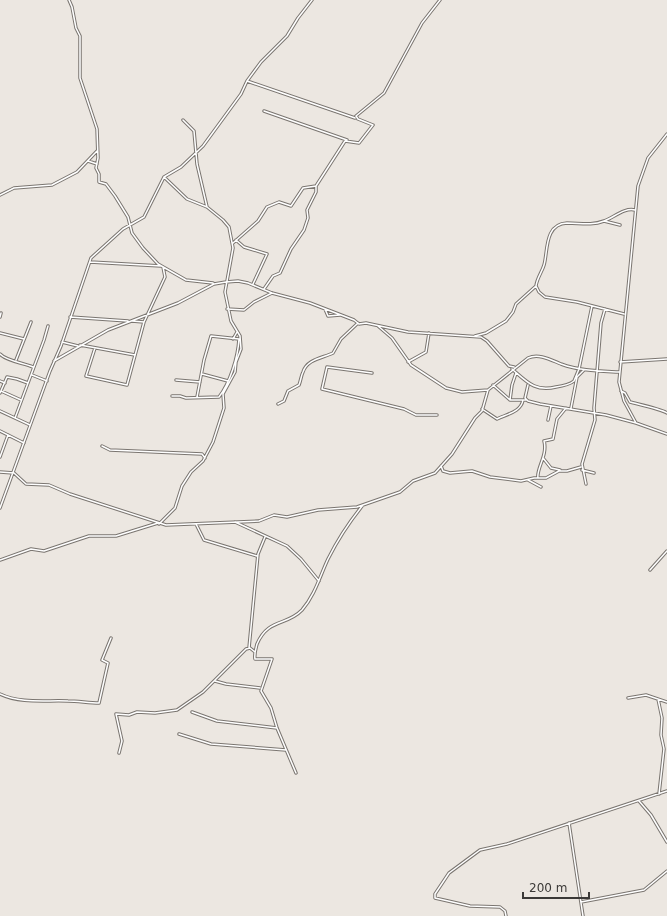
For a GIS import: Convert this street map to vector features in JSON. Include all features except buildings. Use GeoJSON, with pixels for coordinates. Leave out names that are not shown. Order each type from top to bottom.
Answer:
{"type":"FeatureCollection","features":[{"type":"Feature","properties":{"kind":"street"},"geometry":{"type":"LineString","coordinates":[[68,0],[72,7],[76,28],[80,36],[80,78],[97,129],[97,164],[99,182],[106,184],[115,196],[128,217],[129,226],[143,248],[162,267],[190,282],[214,284],[238,281],[253,284],[272,293],[310,303],[358,323],[408,332],[475,336],[487,341],[503,360],[510,367],[514,368]]}},
{"type":"Feature","properties":{"kind":"street"},"geometry":{"type":"LineString","coordinates":[[0,508],[90,262],[96,253],[129,226],[140,221],[148,212],[164,177],[181,167],[188,159],[197,153],[241,94],[247,81],[267,55],[287,36],[298,18],[312,0]]}},
{"type":"Feature","properties":{"kind":"street"},"geometry":{"type":"LineString","coordinates":[[357,119],[356,115],[384,93],[422,22],[440,0]]}},
{"type":"Feature","properties":{"kind":"street"},"geometry":{"type":"LineString","coordinates":[[247,81],[372,123],[373,126],[359,143],[264,111]]}},
{"type":"Feature","properties":{"kind":"street"},"geometry":{"type":"LineString","coordinates":[[184,120],[194,131],[197,164],[207,207]]}},
{"type":"Feature","properties":{"kind":"street"},"geometry":{"type":"LineString","coordinates":[[636,423],[628,411],[620,391],[619,372],[635,210],[642,172],[648,158],[667,134]]}},
{"type":"Feature","properties":{"kind":"street"},"geometry":{"type":"LineString","coordinates":[[264,289],[273,276],[280,273],[291,249],[304,230],[308,218],[307,210],[316,192],[316,186],[334,160],[343,143],[348,140]]}},
{"type":"Feature","properties":{"kind":"street"},"geometry":{"type":"LineString","coordinates":[[0,195],[14,188],[52,185],[77,172],[97,151]]}},
{"type":"Feature","properties":{"kind":"street"},"geometry":{"type":"LineString","coordinates":[[88,161],[97,164]]}},
{"type":"Feature","properties":{"kind":"street"},"geometry":{"type":"LineString","coordinates":[[0,560],[18,552],[31,549],[44,551],[89,536],[114,537],[158,523],[175,508],[182,486],[191,472],[205,458],[213,442],[222,416],[224,405],[223,396],[235,372],[236,362],[240,353],[240,340],[227,309],[225,292],[232,260],[233,243],[226,222],[207,207],[187,198],[164,177]]}},
{"type":"Feature","properties":{"kind":"street"},"geometry":{"type":"LineString","coordinates":[[233,243],[258,221],[268,206],[279,202],[292,206],[303,188],[316,186]]}},
{"type":"Feature","properties":{"kind":"street"},"geometry":{"type":"LineString","coordinates":[[475,336],[486,332],[508,319],[516,304],[536,286],[545,262],[546,241],[554,230],[565,223],[588,224],[604,221],[626,210],[635,210]]}},
{"type":"Feature","properties":{"kind":"street"},"geometry":{"type":"LineString","coordinates":[[604,221],[620,224]]}},
{"type":"Feature","properties":{"kind":"street"},"geometry":{"type":"LineString","coordinates":[[236,240],[244,247],[267,254],[253,284]]}},
{"type":"Feature","properties":{"kind":"street"},"geometry":{"type":"LineString","coordinates":[[90,262],[162,267]]}},
{"type":"Feature","properties":{"kind":"street"},"geometry":{"type":"LineString","coordinates":[[95,348],[86,376],[118,385],[127,385],[144,322],[165,277],[162,267]]}},
{"type":"Feature","properties":{"kind":"street"},"geometry":{"type":"LineString","coordinates":[[54,361],[79,345],[130,321],[147,316],[186,299],[214,284]]}},
{"type":"Feature","properties":{"kind":"street"},"geometry":{"type":"LineString","coordinates":[[536,286],[539,292],[545,297],[625,314]]}},
{"type":"Feature","properties":{"kind":"street"},"geometry":{"type":"LineString","coordinates":[[227,309],[244,310],[254,302],[272,293]]}},
{"type":"Feature","properties":{"kind":"street"},"geometry":{"type":"LineString","coordinates":[[512,369],[527,384],[544,389],[566,385],[574,381],[579,370],[592,306]]}},
{"type":"Feature","properties":{"kind":"street"},"geometry":{"type":"LineString","coordinates":[[325,309],[328,316],[340,315]]}},
{"type":"Feature","properties":{"kind":"street"},"geometry":{"type":"LineString","coordinates":[[586,484],[581,467],[595,413],[601,323],[605,309]]}},
{"type":"Feature","properties":{"kind":"street"},"geometry":{"type":"LineString","coordinates":[[0,317],[2,313]]}},
{"type":"Feature","properties":{"kind":"street"},"geometry":{"type":"LineString","coordinates":[[70,317],[144,322]]}},
{"type":"Feature","properties":{"kind":"street"},"geometry":{"type":"LineString","coordinates":[[16,360],[31,322]]}},
{"type":"Feature","properties":{"kind":"street"},"geometry":{"type":"LineString","coordinates":[[278,404],[284,401],[288,391],[299,384],[303,370],[312,361],[331,354],[338,342],[358,323]]}},
{"type":"Feature","properties":{"kind":"street"},"geometry":{"type":"LineString","coordinates":[[15,418],[48,326]]}},
{"type":"Feature","properties":{"kind":"street"},"geometry":{"type":"LineString","coordinates":[[376,326],[392,338],[408,362],[446,388],[462,392],[488,390]]}},
{"type":"Feature","properties":{"kind":"street"},"geometry":{"type":"LineString","coordinates":[[234,339],[237,331]]}},
{"type":"Feature","properties":{"kind":"street"},"geometry":{"type":"LineString","coordinates":[[0,333],[24,339]]}},
{"type":"Feature","properties":{"kind":"street"},"geometry":{"type":"LineString","coordinates":[[408,362],[426,352],[429,333]]}},
{"type":"Feature","properties":{"kind":"street"},"geometry":{"type":"LineString","coordinates":[[197,397],[211,336],[240,340]]}},
{"type":"Feature","properties":{"kind":"street"},"geometry":{"type":"LineString","coordinates":[[172,396],[187,398],[219,397],[228,382],[238,355],[240,340]]}},
{"type":"Feature","properties":{"kind":"street"},"geometry":{"type":"LineString","coordinates":[[62,342],[135,355]]}},
{"type":"Feature","properties":{"kind":"street"},"geometry":{"type":"LineString","coordinates":[[0,354],[5,358],[16,360],[34,367]]}},
{"type":"Feature","properties":{"kind":"street"},"geometry":{"type":"LineString","coordinates":[[0,472],[14,473],[26,484],[42,483],[58,487],[70,494],[142,516],[158,523],[174,525],[259,520],[274,515],[287,517],[318,510],[353,508],[400,492],[413,481],[435,474],[452,454],[482,409],[488,390],[512,369],[528,358],[535,356],[551,359],[579,370],[619,372]]}},
{"type":"Feature","properties":{"kind":"street"},"geometry":{"type":"LineString","coordinates":[[620,362],[667,359]]}},
{"type":"Feature","properties":{"kind":"street"},"geometry":{"type":"LineString","coordinates":[[372,373],[327,367],[322,389],[404,409],[416,415],[437,415]]}},
{"type":"Feature","properties":{"kind":"street"},"geometry":{"type":"LineString","coordinates":[[571,408],[577,377],[584,370]]}},
{"type":"Feature","properties":{"kind":"street"},"geometry":{"type":"LineString","coordinates":[[510,400],[512,385],[516,373]]}},
{"type":"Feature","properties":{"kind":"street"},"geometry":{"type":"LineString","coordinates":[[202,374],[228,382]]}},
{"type":"Feature","properties":{"kind":"street"},"geometry":{"type":"LineString","coordinates":[[31,375],[47,380]]}},
{"type":"Feature","properties":{"kind":"street"},"geometry":{"type":"LineString","coordinates":[[0,394],[9,377],[28,383]]}},
{"type":"Feature","properties":{"kind":"street"},"geometry":{"type":"LineString","coordinates":[[176,380],[200,382]]}},
{"type":"Feature","properties":{"kind":"street"},"geometry":{"type":"LineString","coordinates":[[0,381],[5,383]]}},
{"type":"Feature","properties":{"kind":"street"},"geometry":{"type":"LineString","coordinates":[[526,400],[527,384]]}},
{"type":"Feature","properties":{"kind":"street"},"geometry":{"type":"LineString","coordinates":[[493,385],[510,400],[526,400],[551,406],[566,407],[595,413],[636,423],[667,434]]}},
{"type":"Feature","properties":{"kind":"street"},"geometry":{"type":"LineString","coordinates":[[1,391],[21,400]]}},
{"type":"Feature","properties":{"kind":"street"},"geometry":{"type":"LineString","coordinates":[[620,391],[625,393],[630,402],[638,402],[645,407],[667,413]]}},
{"type":"Feature","properties":{"kind":"street"},"geometry":{"type":"LineString","coordinates":[[482,409],[499,418],[518,409],[523,400]]}},
{"type":"Feature","properties":{"kind":"street"},"geometry":{"type":"LineString","coordinates":[[548,420],[551,406]]}},
{"type":"Feature","properties":{"kind":"street"},"geometry":{"type":"LineString","coordinates":[[538,478],[537,473],[546,448],[544,441],[554,438],[557,419],[566,407]]}},
{"type":"Feature","properties":{"kind":"street"},"geometry":{"type":"LineString","coordinates":[[0,414],[1,411],[30,425]]}},
{"type":"Feature","properties":{"kind":"street"},"geometry":{"type":"LineString","coordinates":[[0,431],[24,443]]}},
{"type":"Feature","properties":{"kind":"street"},"geometry":{"type":"LineString","coordinates":[[0,457],[8,435]]}},
{"type":"Feature","properties":{"kind":"street"},"geometry":{"type":"LineString","coordinates":[[102,446],[110,450],[202,454],[205,458]]}},
{"type":"Feature","properties":{"kind":"street"},"geometry":{"type":"LineString","coordinates":[[543,458],[551,468],[567,471],[581,467]]}},
{"type":"Feature","properties":{"kind":"street"},"geometry":{"type":"LineString","coordinates":[[441,466],[443,471],[450,473],[472,471],[500,479],[521,481],[546,478],[561,470]]}},
{"type":"Feature","properties":{"kind":"street"},"geometry":{"type":"LineString","coordinates":[[582,470],[594,473]]}},
{"type":"Feature","properties":{"kind":"street"},"geometry":{"type":"LineString","coordinates":[[528,480],[541,487]]}},
{"type":"Feature","properties":{"kind":"street"},"geometry":{"type":"LineString","coordinates":[[260,688],[272,659],[255,658],[255,652],[263,632],[300,612],[314,591],[333,549],[363,505]]}},
{"type":"Feature","properties":{"kind":"street"},"geometry":{"type":"LineString","coordinates":[[234,522],[287,546],[301,559],[319,581]]}},
{"type":"Feature","properties":{"kind":"street"},"geometry":{"type":"LineString","coordinates":[[196,523],[204,540],[257,556]]}},
{"type":"Feature","properties":{"kind":"street"},"geometry":{"type":"LineString","coordinates":[[119,753],[122,741],[116,714],[127,715],[137,712],[154,713],[177,710],[203,692],[249,648],[257,556],[266,537]]}},
{"type":"Feature","properties":{"kind":"street"},"geometry":{"type":"LineString","coordinates":[[650,570],[667,551]]}},
{"type":"Feature","properties":{"kind":"street"},"geometry":{"type":"LineString","coordinates":[[0,694],[10,698],[45,702],[68,701],[99,703],[108,663],[102,660],[111,638]]}},
{"type":"Feature","properties":{"kind":"street"},"geometry":{"type":"LineString","coordinates":[[249,648],[255,652]]}},
{"type":"Feature","properties":{"kind":"street"},"geometry":{"type":"LineString","coordinates":[[214,681],[260,688]]}},
{"type":"Feature","properties":{"kind":"street"},"geometry":{"type":"LineString","coordinates":[[260,688],[272,710],[277,728],[296,773]]}},
{"type":"Feature","properties":{"kind":"street"},"geometry":{"type":"LineString","coordinates":[[628,698],[646,695],[667,702]]}},
{"type":"Feature","properties":{"kind":"street"},"geometry":{"type":"LineString","coordinates":[[658,699],[662,718],[661,735],[664,749],[659,794]]}},
{"type":"Feature","properties":{"kind":"street"},"geometry":{"type":"LineString","coordinates":[[192,712],[217,722],[277,728]]}},
{"type":"Feature","properties":{"kind":"street"},"geometry":{"type":"LineString","coordinates":[[179,734],[211,744],[286,750]]}},
{"type":"Feature","properties":{"kind":"street"},"geometry":{"type":"LineString","coordinates":[[506,916],[500,907],[454,904],[436,898],[435,894],[449,872],[480,850],[507,844],[667,791]]}},
{"type":"Feature","properties":{"kind":"street"},"geometry":{"type":"LineString","coordinates":[[639,801],[651,815],[667,842]]}},
{"type":"Feature","properties":{"kind":"street"},"geometry":{"type":"LineString","coordinates":[[569,823],[583,916]]}},
{"type":"Feature","properties":{"kind":"street"},"geometry":{"type":"LineString","coordinates":[[581,902],[644,890],[667,871]]}}]}
